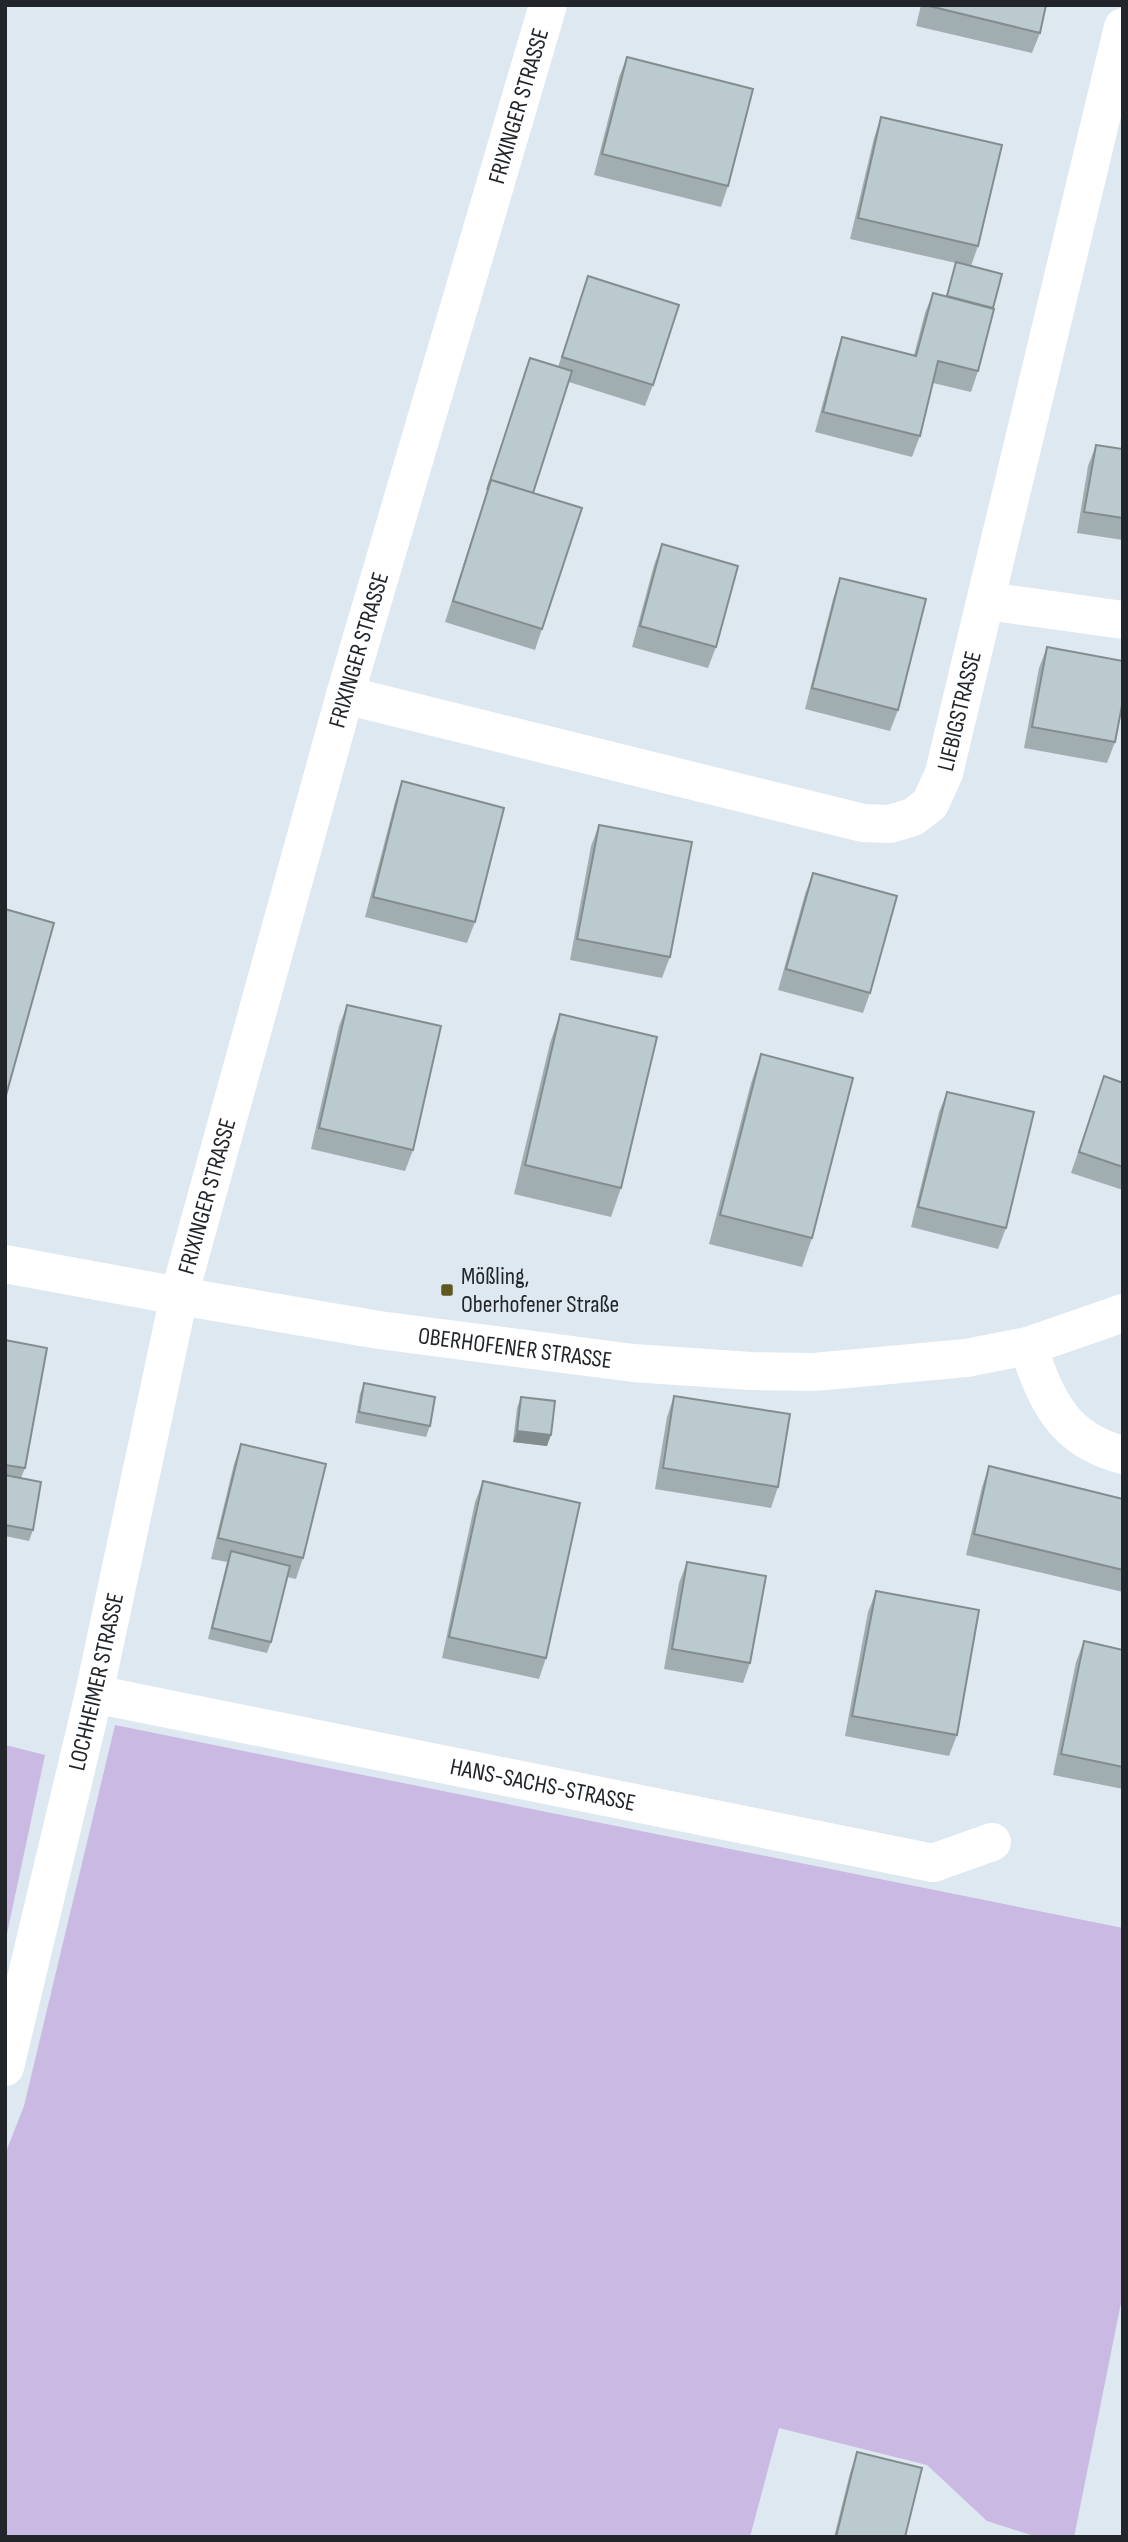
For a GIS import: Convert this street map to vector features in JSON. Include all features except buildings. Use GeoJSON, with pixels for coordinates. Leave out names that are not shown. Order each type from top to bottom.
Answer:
{"type":"FeatureCollection","features":[{"type":"Feature","properties":{"kind":"street","name":"FRIXINGER STRASSE"},"geometry":{"type":"LineString","coordinates":[[179,1296],[345,695],[548,5]]}},
{"type":"Feature","properties":{"kind":"street","name":"LIEBIGSTRASSE"},"geometry":{"type":"LineString","coordinates":[[345,695],[863,823],[890,824],[913,817],[930,804],[944,773],[987,601],[1123,27]]}},
{"type":"Feature","properties":{"kind":"street"},"geometry":{"type":"LineString","coordinates":[[987,601],[1123,620]]}},
{"type":"Feature","properties":{"kind":"street","name":"OBERHOFENER STRASSE"},"geometry":{"type":"LineString","coordinates":[[5,1264],[379,1330],[633,1363],[699,1368],[826,1371],[943,1361],[1028,1346],[1123,1313]]}},
{"type":"Feature","properties":{"kind":"street","name":"LOCHHEIMER STRASSE"},"geometry":{"type":"LineString","coordinates":[[5,2067],[94,1694],[179,1296]]}},
{"type":"Feature","properties":{"kind":"street"},"geometry":{"type":"LineString","coordinates":[[1028,1346],[1041,1387],[1055,1411],[1076,1433],[1099,1449],[1123,1455]]}},
{"type":"Feature","properties":{"kind":"street","name":"HANS-SACHS-STRASSE"},"geometry":{"type":"LineString","coordinates":[[94,1694],[933,1863],[992,1842]]}},
{"type":"Feature","properties":{"kind":"shaded area"},"geometry":{"type":"Polygon","coordinates":[[[115,1725],[1123,1928],[1123,2293],[1074,2537],[1037,2537],[987,2521],[927,2465],[779,2428],[750,2537],[5,2537],[5,2154],[24,2106],[115,1725]]]}},
{"type":"Feature","properties":{"kind":"shaded area"},"geometry":{"type":"Polygon","coordinates":[[[5,1745],[45,1755],[5,1943],[5,1745]]]}},
{"type":"Feature","properties":{"kind":"place","name":"Mößling, Oberhofener Straße"},"geometry":{"type":"Point","coordinates":[447,1290]}}]}
